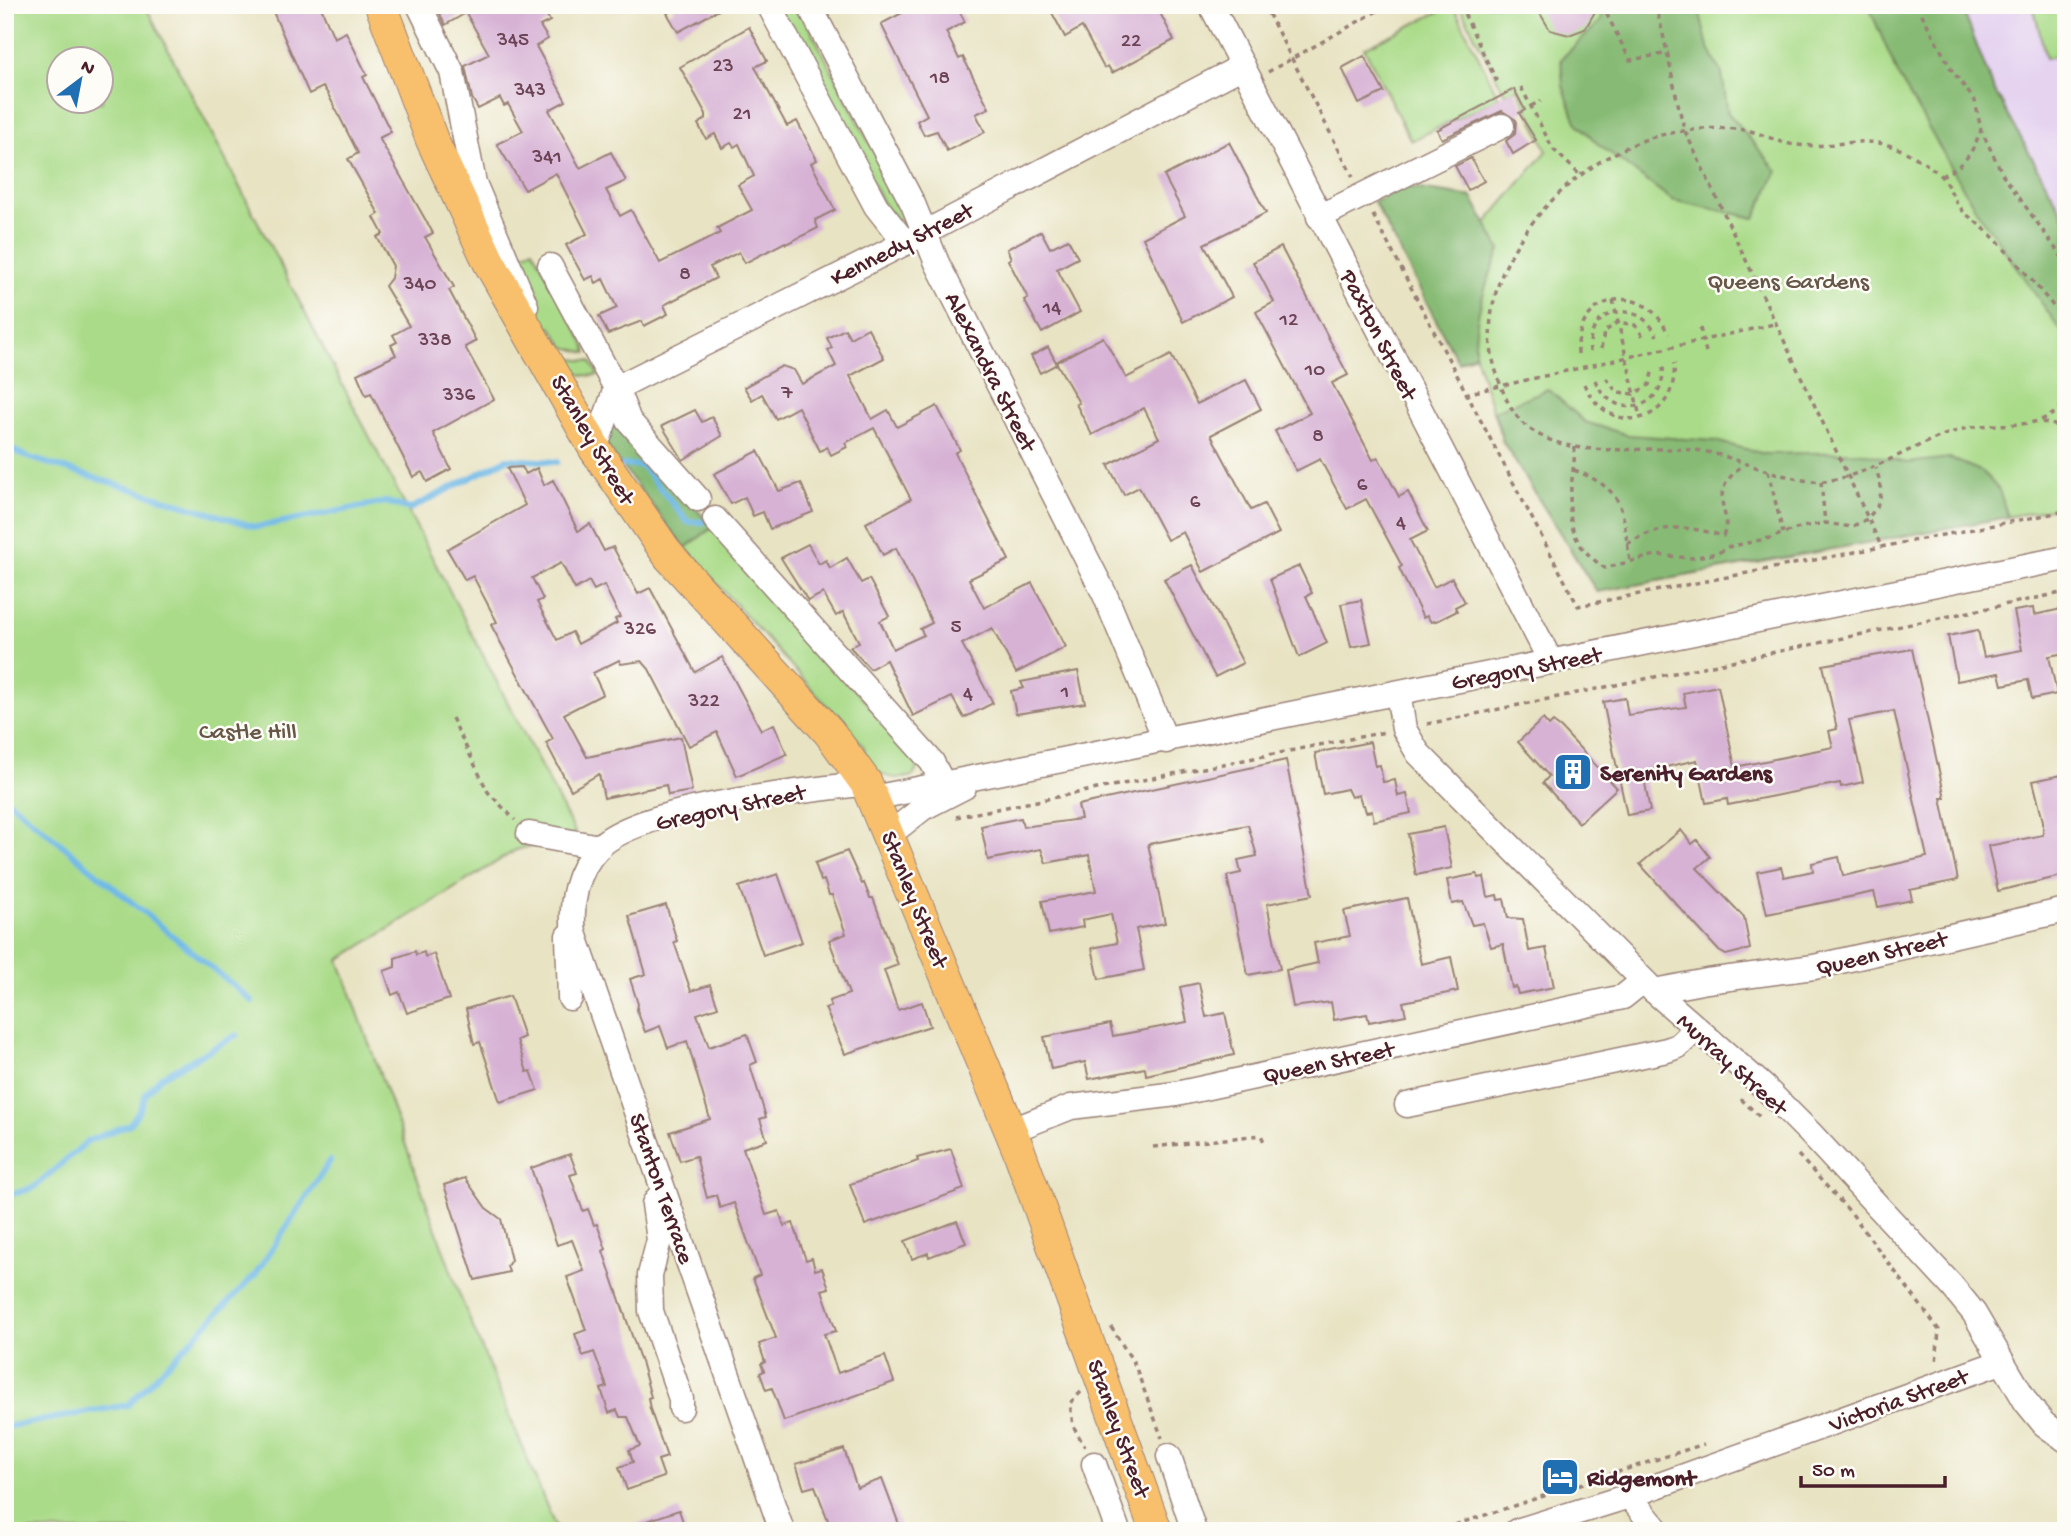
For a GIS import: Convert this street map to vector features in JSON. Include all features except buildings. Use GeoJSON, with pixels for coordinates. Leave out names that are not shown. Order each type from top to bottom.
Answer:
{"type":"FeatureCollection","features":[{"type":"Feature","properties":{"kind":"main road","name":"Stanley Street"},"geometry":{"type":"LineString","coordinates":[[381,5],[444,169],[489,262],[539,345],[595,449],[669,556],[829,732],[870,790],[1010,1131],[1156,1531]]}},
{"type":"Feature","properties":{"kind":"street","name":"Stanley Street"},"geometry":{"type":"LineString","coordinates":[[419,5],[452,72],[474,183],[505,249],[539,345]]}},
{"type":"Feature","properties":{"kind":"street","name":"Alexandra Street"},"geometry":{"type":"LineString","coordinates":[[769,5],[876,206],[914,238],[1105,595],[1166,741]]}},
{"type":"Feature","properties":{"kind":"street","name":"Alexandra Street"},"geometry":{"type":"LineString","coordinates":[[809,5],[912,204],[914,238]]}},
{"type":"Feature","properties":{"kind":"street","name":"Paxton Street"},"geometry":{"type":"LineString","coordinates":[[1210,5],[1551,662]]}},
{"type":"Feature","properties":{"kind":"street","name":"Kennedy Street"},"geometry":{"type":"LineString","coordinates":[[616,388],[1247,74]]}},
{"type":"Feature","properties":{"kind":"street"},"geometry":{"type":"LineString","coordinates":[[1320,217],[1502,126]]}},
{"type":"Feature","properties":{"kind":"street"},"geometry":{"type":"LineString","coordinates":[[550,266],[616,388],[628,421],[698,499]]}},
{"type":"Feature","properties":{"kind":"street"},"geometry":{"type":"LineString","coordinates":[[595,449],[598,431],[616,388]]}},
{"type":"Feature","properties":{"kind":"street"},"geometry":{"type":"LineString","coordinates":[[715,519],[932,762],[942,782]]}},
{"type":"Feature","properties":{"kind":"street","name":"Gregory Street"},"geometry":{"type":"LineString","coordinates":[[599,847],[635,827],[683,812],[751,798],[870,790],[987,777],[2066,558]]}},
{"type":"Feature","properties":{"kind":"street","name":"Murray Street"},"geometry":{"type":"LineString","coordinates":[[1398,693],[1396,736],[1418,753],[1648,986],[1782,1104],[1952,1286],[1974,1313],[2026,1402],[2044,1423],[2066,1440]]}},
{"type":"Feature","properties":{"kind":"street","name":"Gregory Street"},"geometry":{"type":"LineString","coordinates":[[890,834],[931,804],[987,777]]}},
{"type":"Feature","properties":{"kind":"street"},"geometry":{"type":"LineString","coordinates":[[528,834],[599,847]]}},
{"type":"Feature","properties":{"kind":"street","name":"Stanton Terrace"},"geometry":{"type":"LineString","coordinates":[[599,847],[581,875],[572,907],[574,933],[782,1531]]}},
{"type":"Feature","properties":{"kind":"street"},"geometry":{"type":"LineString","coordinates":[[570,998],[568,951],[572,907]]}},
{"type":"Feature","properties":{"kind":"street","name":"Queen Street"},"geometry":{"type":"LineString","coordinates":[[1010,1131],[1071,1107],[1176,1094],[1623,997],[1648,986],[1814,967],[2066,910]]}},
{"type":"Feature","properties":{"kind":"street"},"geometry":{"type":"LineString","coordinates":[[1407,1105],[1667,1050],[1678,1046],[1695,1030]]}},
{"type":"Feature","properties":{"kind":"street"},"geometry":{"type":"LineString","coordinates":[[665,1195],[654,1204],[659,1240],[650,1275],[649,1301],[652,1319],[681,1399],[681,1408]]}},
{"type":"Feature","properties":{"kind":"street","name":"Victoria Street"},"geometry":{"type":"LineString","coordinates":[[1517,1531],[1629,1496],[2001,1362]]}},
{"type":"Feature","properties":{"kind":"street","name":"Stanley Street"},"geometry":{"type":"LineString","coordinates":[[1168,1456],[1194,1531]]}},
{"type":"Feature","properties":{"kind":"street","name":"Stanley Street"},"geometry":{"type":"LineString","coordinates":[[1094,1464],[1118,1531]]}},
{"type":"Feature","properties":{"kind":"street"},"geometry":{"type":"LineString","coordinates":[[1629,1496],[1647,1528]]}},
{"type":"Feature","properties":{"kind":"path"},"geometry":{"type":"LineString","coordinates":[[1264,5],[1578,606],[2066,511]]}},
{"type":"Feature","properties":{"kind":"path"},"geometry":{"type":"LineString","coordinates":[[1247,74],[1291,59],[1388,5]]}},
{"type":"Feature","properties":{"kind":"path"},"geometry":{"type":"LineString","coordinates":[[1460,5],[1497,82]]}},
{"type":"Feature","properties":{"kind":"path"},"geometry":{"type":"LineString","coordinates":[[1602,5],[1630,60],[1669,53]]}},
{"type":"Feature","properties":{"kind":"path"},"geometry":{"type":"LineString","coordinates":[[1655,5],[1669,53],[1676,101],[1685,131],[1882,548]]}},
{"type":"Feature","properties":{"kind":"path"},"geometry":{"type":"LineString","coordinates":[[1917,5],[1951,69],[1975,101],[1982,130],[2003,175],[2066,263]]}},
{"type":"Feature","properties":{"kind":"path"},"geometry":{"type":"LineString","coordinates":[[1521,87],[1553,149],[1580,175]]}},
{"type":"Feature","properties":{"kind":"path"},"geometry":{"type":"LineString","coordinates":[[1531,106],[1541,101]]}},
{"type":"Feature","properties":{"kind":"path"},"geometry":{"type":"LineString","coordinates":[[1941,176],[1957,170],[1971,156],[1982,130]]}},
{"type":"Feature","properties":{"kind":"path"},"geometry":{"type":"LineString","coordinates":[[2066,321],[1990,234],[1962,209],[1941,176],[1920,160],[1886,144],[1863,140],[1816,146],[1794,145],[1748,131],[1685,131],[1648,139],[1580,175],[1534,218],[1509,261],[1497,294],[1491,333],[1493,360],[1501,387],[1522,423],[1537,433],[1574,447],[1690,449],[1711,452],[1742,465],[1821,482],[1875,468],[1950,432],[1976,426],[2019,426],[2042,422],[2066,428]]}},
{"type":"Feature","properties":{"kind":"path"},"geometry":{"type":"LineString","coordinates":[[1613,300],[1640,418]]}},
{"type":"Feature","properties":{"kind":"path"},"geometry":{"type":"LineString","coordinates":[[1578,354],[1579,330],[1584,320],[1601,304],[1613,300],[1636,300],[1647,306],[1656,313],[1668,334]]}},
{"type":"Feature","properties":{"kind":"path"},"geometry":{"type":"LineString","coordinates":[[1590,352],[1592,332],[1597,323],[1616,312],[1636,313],[1645,319],[1657,336]]}},
{"type":"Feature","properties":{"kind":"path"},"geometry":{"type":"LineString","coordinates":[[1601,349],[1604,332],[1618,322],[1635,325],[1645,339]]}},
{"type":"Feature","properties":{"kind":"path"},"geometry":{"type":"LineString","coordinates":[[1465,394],[1774,324]]}},
{"type":"Feature","properties":{"kind":"path"},"geometry":{"type":"LineString","coordinates":[[1700,328],[1706,352]]}},
{"type":"Feature","properties":{"kind":"path"},"geometry":{"type":"LineString","coordinates":[[1584,384],[1600,408],[1612,416],[1640,418],[1654,412],[1672,391],[1674,363]]}},
{"type":"Feature","properties":{"kind":"path"},"geometry":{"type":"LineString","coordinates":[[1595,380],[1606,399],[1616,404],[1637,406],[1647,402],[1661,386],[1662,365]]}},
{"type":"Feature","properties":{"kind":"path"},"geometry":{"type":"LineString","coordinates":[[1606,378],[1617,392],[1634,394],[1649,385],[1653,369]]}},
{"type":"Feature","properties":{"kind":"path"},"geometry":{"type":"LineString","coordinates":[[2042,422],[2066,402]]}},
{"type":"Feature","properties":{"kind":"path"},"geometry":{"type":"LineString","coordinates":[[1574,447],[1574,470],[1567,501],[1571,524],[1588,556],[1605,568],[1656,555],[1691,558],[1718,553],[1728,547],[1825,523],[1851,527],[1867,519],[1877,507],[1882,489],[1875,468]]}},
{"type":"Feature","properties":{"kind":"path"},"geometry":{"type":"LineString","coordinates":[[1723,536],[1727,528],[1721,507],[1723,487],[1742,465]]}},
{"type":"Feature","properties":{"kind":"path"},"geometry":{"type":"LineString","coordinates":[[1574,470],[1602,481],[1619,498],[1630,561]]}},
{"type":"Feature","properties":{"kind":"path"},"geometry":{"type":"LineString","coordinates":[[1768,471],[1783,533]]}},
{"type":"Feature","properties":{"kind":"path"},"geometry":{"type":"LineString","coordinates":[[1821,482],[1825,523]]}},
{"type":"Feature","properties":{"kind":"path"},"geometry":{"type":"LineString","coordinates":[[1627,544],[1650,531],[1690,527],[1723,536]]}},
{"type":"Feature","properties":{"kind":"path"},"geometry":{"type":"LineString","coordinates":[[1723,536],[1728,547]]}},
{"type":"Feature","properties":{"kind":"path"},"geometry":{"type":"LineString","coordinates":[[956,817],[1379,733],[1396,736],[2066,592]]}},
{"type":"Feature","properties":{"kind":"path"},"geometry":{"type":"LineString","coordinates":[[453,718],[488,792],[528,834]]}},
{"type":"Feature","properties":{"kind":"path"},"geometry":{"type":"LineString","coordinates":[[1379,733],[1396,736]]}},
{"type":"Feature","properties":{"kind":"path"},"geometry":{"type":"LineString","coordinates":[[1739,1096],[1767,1123]]}},
{"type":"Feature","properties":{"kind":"path"},"geometry":{"type":"LineString","coordinates":[[1153,1147],[1261,1135],[1265,1144]]}},
{"type":"Feature","properties":{"kind":"path"},"geometry":{"type":"LineString","coordinates":[[1794,1150],[1852,1214],[1939,1330],[1936,1363],[1923,1368]]}},
{"type":"Feature","properties":{"kind":"path"},"geometry":{"type":"LineString","coordinates":[[1134,1363],[1168,1456]]}},
{"type":"Feature","properties":{"kind":"path"},"geometry":{"type":"LineString","coordinates":[[1082,1390],[1070,1403],[1073,1426],[1094,1464]]}},
{"type":"Feature","properties":{"kind":"path"},"geometry":{"type":"LineString","coordinates":[[1436,1531],[1713,1441]]}},
{"type":"Feature","properties":{"kind":"shaded area"},"geometry":{"type":"Polygon","coordinates":[[[1961,5],[2066,5],[2066,219],[1993,88],[1961,5]]]}},
{"type":"Feature","properties":{"kind":"green space","name":"Castle Hill"},"geometry":{"type":"Polygon","coordinates":[[[5,5],[145,5],[576,834],[516,850],[339,960],[460,1296],[557,1531],[5,1531],[5,5]]]}},
{"type":"Feature","properties":{"kind":"green space"},"geometry":{"type":"Polygon","coordinates":[[[776,5],[798,5],[896,194],[905,216],[903,224],[886,209],[776,5]]]}},
{"type":"Feature","properties":{"kind":"green space"},"geometry":{"type":"Polygon","coordinates":[[[1453,5],[1499,98],[1411,141],[1364,48],[1453,5]]]}},
{"type":"Feature","properties":{"kind":"green space","name":"Queens Gardens"},"geometry":{"type":"Polygon","coordinates":[[[1459,5],[1961,5],[1993,88],[2066,219],[2066,506],[1597,592],[1503,442],[1475,355],[1458,362],[1471,197],[1486,223],[1547,151],[1518,88],[1505,94],[1459,5]]]}},
{"type":"Feature","properties":{"kind":"green space"},"geometry":{"type":"Polygon","coordinates":[[[1599,5],[1698,5],[1708,47],[1722,74],[1728,113],[1777,171],[1755,218],[1672,200],[1598,144],[1576,122],[1563,86],[1561,59],[1602,20],[1599,5]]]}},
{"type":"Feature","properties":{"kind":"green space"},"geometry":{"type":"Polygon","coordinates":[[[1868,5],[1961,5],[1993,88],[2066,219],[2066,338],[1975,208],[1900,79],[1868,5]]]}},
{"type":"Feature","properties":{"kind":"green space"},"geometry":{"type":"Polygon","coordinates":[[[2033,5],[2066,5],[2066,53],[2046,58],[2033,5]]]}},
{"type":"Feature","properties":{"kind":"green space"},"geometry":{"type":"Polygon","coordinates":[[[1406,187],[1472,197],[1500,250],[1482,300],[1476,326],[1475,354],[1458,362],[1374,202],[1406,187]]]}},
{"type":"Feature","properties":{"kind":"green space"},"geometry":{"type":"Polygon","coordinates":[[[533,249],[587,353],[565,347],[551,327],[543,331],[513,259],[533,249]]]}},
{"type":"Feature","properties":{"kind":"green space"},"geometry":{"type":"Polygon","coordinates":[[[557,351],[570,359],[591,361],[598,375],[590,376],[573,371],[557,351]]]}},
{"type":"Feature","properties":{"kind":"green space"},"geometry":{"type":"Polygon","coordinates":[[[1548,389],[1585,422],[1628,435],[1715,441],[1765,454],[1859,452],[1907,463],[1950,458],[1983,472],[1999,490],[2008,517],[1597,592],[1503,442],[1494,411],[1548,389]]]}},
{"type":"Feature","properties":{"kind":"green space"},"geometry":{"type":"Polygon","coordinates":[[[612,414],[621,429],[713,527],[685,548],[605,444],[612,414]]]}},
{"type":"Feature","properties":{"kind":"green space"},"geometry":{"type":"Polygon","coordinates":[[[713,527],[920,764],[913,776],[896,778],[881,774],[875,769],[866,756],[864,747],[685,548],[713,527]]]}},
{"type":"Feature","properties":{"kind":"waterway"},"geometry":{"type":"LineString","coordinates":[[5,446],[27,457],[256,527],[386,502],[410,509],[507,459],[557,462]]}},
{"type":"Feature","properties":{"kind":"waterway"},"geometry":{"type":"LineString","coordinates":[[623,465],[642,466],[688,522],[704,522]]}},
{"type":"Feature","properties":{"kind":"waterway"},"geometry":{"type":"LineString","coordinates":[[5,798],[252,1001]]}},
{"type":"Feature","properties":{"kind":"waterway"},"geometry":{"type":"LineString","coordinates":[[5,1196],[33,1188],[88,1141],[130,1124],[146,1093],[161,1077],[237,1035]]}},
{"type":"Feature","properties":{"kind":"waterway"},"geometry":{"type":"LineString","coordinates":[[5,1427],[128,1405],[255,1275],[330,1161]]}},
{"type":"Feature","properties":{"kind":"place","name":"Serenity Gardens"},"geometry":{"type":"Point","coordinates":[1573,772]}},
{"type":"Feature","properties":{"kind":"place","name":"Ridgemont"},"geometry":{"type":"Point","coordinates":[1560,1477]}}]}
